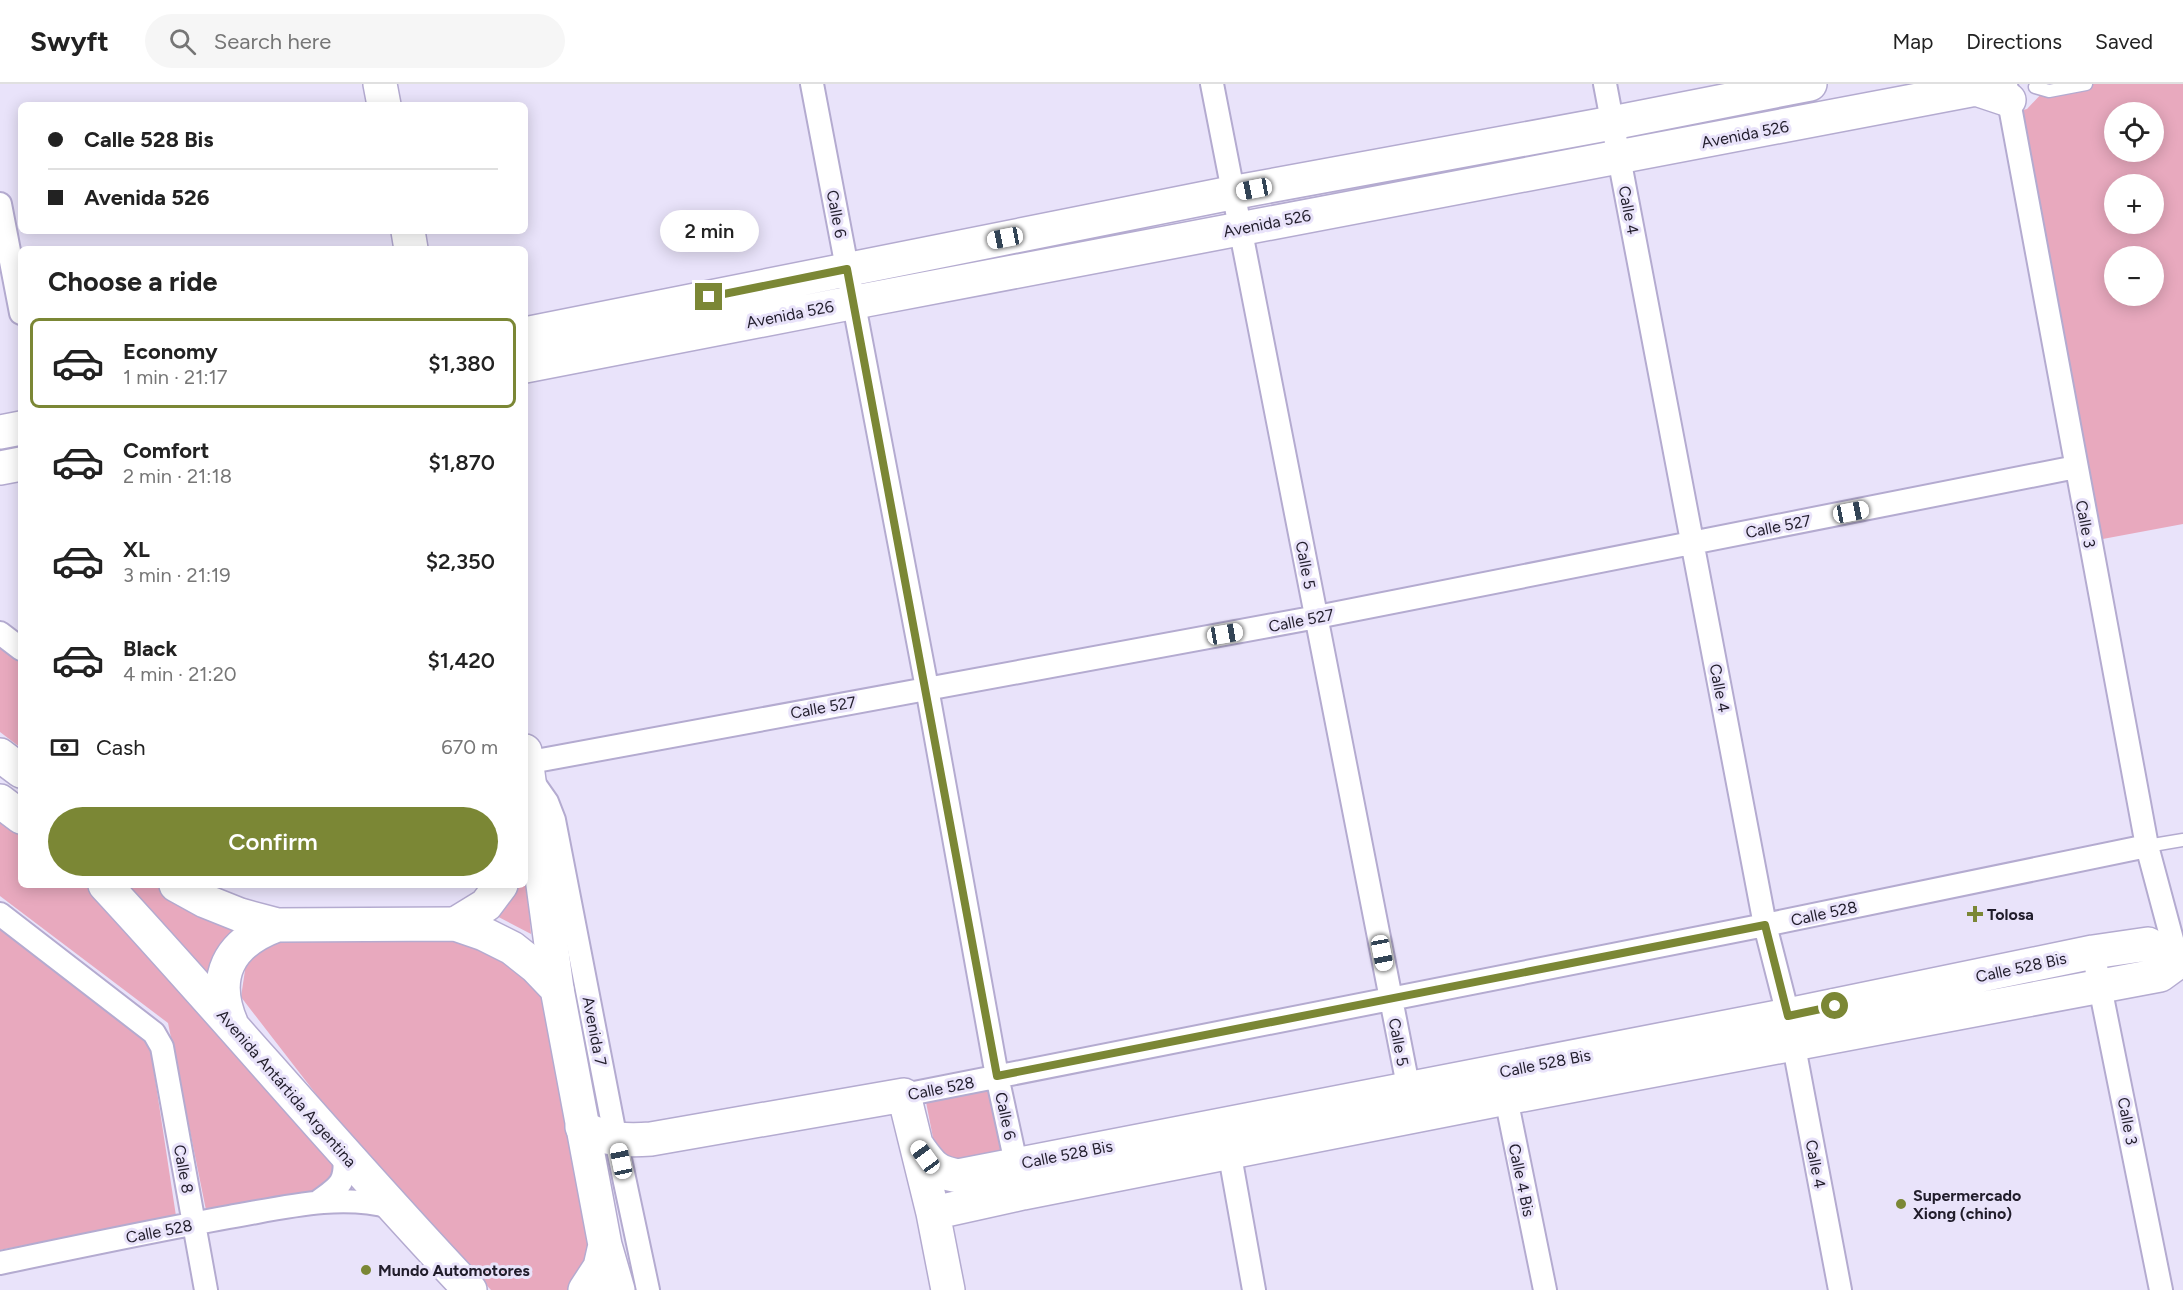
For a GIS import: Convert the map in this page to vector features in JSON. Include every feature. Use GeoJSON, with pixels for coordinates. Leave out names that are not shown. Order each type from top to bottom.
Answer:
{"type":"FeatureCollection","features":[{"type":"Feature","properties":{"kind":"main road"},"geometry":{"type":"LineString","coordinates":[[380,84],[383,102]]}},
{"type":"Feature","properties":{"kind":"main road"},"geometry":{"type":"LineString","coordinates":[[403,84],[406,102]]}},
{"type":"Feature","properties":{"kind":"main road","name":"Avenida 526"},"geometry":{"type":"LineString","coordinates":[[528,333],[1232,193],[1810,84]]}},
{"type":"Feature","properties":{"kind":"main road","name":"Avenida 526"},"geometry":{"type":"LineString","coordinates":[[528,365],[1976,89],[2021,89]]}},
{"type":"Feature","properties":{"kind":"main road"},"geometry":{"type":"LineString","coordinates":[[0,432],[18,429]]}},
{"type":"Feature","properties":{"kind":"main road"},"geometry":{"type":"LineString","coordinates":[[0,468],[18,465]]}},
{"type":"Feature","properties":{"kind":"main road"},"geometry":{"type":"LineString","coordinates":[[0,755],[18,769]]}},
{"type":"Feature","properties":{"kind":"main road","name":"Avenida 7"},"geometry":{"type":"LineString","coordinates":[[528,771],[557,989],[605,1245],[618,1290]]}},
{"type":"Feature","properties":{"kind":"main road"},"geometry":{"type":"LineString","coordinates":[[0,801],[18,815]]}},
{"type":"Feature","properties":{"kind":"main road","name":"Avenida Antártida Argentina"},"geometry":{"type":"LineString","coordinates":[[108,888],[392,1207],[470,1290]]}},
{"type":"Feature","properties":{"kind":"main road"},"geometry":{"type":"LineString","coordinates":[[181,888],[205,901],[240,915],[277,925],[455,924],[484,934],[512,948],[536,967],[557,989]]}},
{"type":"Feature","properties":{"kind":"main road"},"geometry":{"type":"LineString","coordinates":[[455,924],[486,905],[499,888]]}},
{"type":"Feature","properties":{"kind":"main road"},"geometry":{"type":"LineString","coordinates":[[233,1027],[224,1007],[223,985],[228,964],[239,946],[256,932],[277,925]]}},
{"type":"Feature","properties":{"kind":"main road","name":"Calle 528 Bis"},"geometry":{"type":"LineString","coordinates":[[933,1213],[1019,1178],[1791,1029],[2101,986],[2160,975],[2180,961],[2148,944],[2093,952],[1791,1029]]}},
{"type":"Feature","properties":{"kind":"main road"},"geometry":{"type":"LineString","coordinates":[[904,1095],[933,1213],[948,1290]]}},
{"type":"Feature","properties":{"kind":"main road","name":"Calle 528"},"geometry":{"type":"LineString","coordinates":[[582,1127],[603,1137],[616,1140],[651,1139],[904,1095]]}},
{"type":"Feature","properties":{"kind":"main road","name":"Calle 528 Bis"},"geometry":{"type":"LineString","coordinates":[[918,1147],[932,1167],[944,1174],[1019,1178]]}},
{"type":"Feature","properties":{"kind":"main road"},"geometry":{"type":"LineString","coordinates":[[585,1290],[600,1267],[605,1245]]}},
{"type":"Feature","properties":{"kind":"street","name":"Calle 6"},"geometry":{"type":"LineString","coordinates":[[812,84],[927,688],[997,1076],[1019,1178]]}},
{"type":"Feature","properties":{"kind":"street","name":"Calle 5"},"geometry":{"type":"LineString","coordinates":[[1212,84],[1411,1103]]}},
{"type":"Feature","properties":{"kind":"street","name":"Calle 4"},"geometry":{"type":"LineString","coordinates":[[1605,84],[1765,925],[1791,1029],[1840,1290]]}},
{"type":"Feature","properties":{"kind":"street","name":"Calle 3"},"geometry":{"type":"LineString","coordinates":[[2021,89],[2076,467],[2147,846],[2180,961]]}},
{"type":"Feature","properties":{"kind":"street"},"geometry":{"type":"LineString","coordinates":[[0,204],[18,297]]}},
{"type":"Feature","properties":{"kind":"street","name":"Calle 527"},"geometry":{"type":"LineString","coordinates":[[528,763],[1317,617],[2076,467]]}},
{"type":"Feature","properties":{"kind":"street"},"geometry":{"type":"LineString","coordinates":[[0,633],[18,647]]}},
{"type":"Feature","properties":{"kind":"street","name":"Avenida 7"},"geometry":{"type":"LineString","coordinates":[[528,765],[555,820],[616,1140],[648,1290]]}},
{"type":"Feature","properties":{"kind":"street","name":"Calle 528"},"geometry":{"type":"LineString","coordinates":[[904,1095],[1765,925],[2147,846]]}},
{"type":"Feature","properties":{"kind":"street","name":"Calle 8"},"geometry":{"type":"LineString","coordinates":[[0,915],[154,1033],[162,1047],[206,1290]]}},
{"type":"Feature","properties":{"kind":"street","name":"Calle 3"},"geometry":{"type":"LineString","coordinates":[[2093,952],[2161,1290]]}},
{"type":"Feature","properties":{"kind":"street","name":"Calle 4 Bis"},"geometry":{"type":"LineString","coordinates":[[1497,1086],[1545,1290]]}},
{"type":"Feature","properties":{"kind":"street"},"geometry":{"type":"LineString","coordinates":[[1227,1138],[1254,1290]]}},
{"type":"Feature","properties":{"kind":"street"},"geometry":{"type":"LineString","coordinates":[[319,1202],[336,1190],[342,1181],[345,1166],[344,1153]]}},
{"type":"Feature","properties":{"kind":"street","name":"Calle 528"},"geometry":{"type":"LineString","coordinates":[[0,1263],[193,1224],[319,1202],[362,1201],[392,1207]]}},
{"type":"Feature","properties":{"kind":"lane"},"geometry":{"type":"LineString","coordinates":[[2021,89],[2049,91],[2086,84]]}},
{"type":"Feature","properties":{"kind":"lane"},"geometry":{"type":"LineString","coordinates":[[2147,846],[2183,840]]}},
{"type":"Feature","properties":{"kind":"shaded area"},"geometry":{"type":"Polygon","coordinates":[[[2044,84],[2183,84],[2183,524],[2092,541],[2011,113],[2027,109],[2045,90],[2044,84]]]}},
{"type":"Feature","properties":{"kind":"shaded area"},"geometry":{"type":"Polygon","coordinates":[[[0,642],[18,656],[18,746],[0,732],[0,642]]]}},
{"type":"Feature","properties":{"kind":"shaded area"},"geometry":{"type":"Polygon","coordinates":[[[0,816],[18,830],[18,888],[89,888],[333,1153],[333,1177],[320,1190],[206,1210],[168,1023],[0,896],[0,816]]]}},
{"type":"Feature","properties":{"kind":"shaded area"},"geometry":{"type":"Polygon","coordinates":[[[122,888],[162,888],[183,902],[241,924],[220,945],[212,979],[122,888]]]}},
{"type":"Feature","properties":{"kind":"shaded area"},"geometry":{"type":"Polygon","coordinates":[[[509,888],[528,888],[531,934],[489,912],[509,888]]]}},
{"type":"Feature","properties":{"kind":"shaded area"},"geometry":{"type":"Polygon","coordinates":[[[0,926],[149,1039],[176,1216],[0,1250],[0,926]]]}},
{"type":"Feature","properties":{"kind":"shaded area"},"geometry":{"type":"Polygon","coordinates":[[[280,937],[463,937],[507,953],[542,987],[594,1249],[570,1290],[491,1290],[343,1129],[241,997],[247,957],[280,937]]]}},
{"type":"Feature","properties":{"kind":"shaded area"},"geometry":{"type":"Polygon","coordinates":[[[995,1087],[1010,1151],[952,1166],[937,1158],[926,1102],[995,1087]]]}},
{"type":"Feature","properties":{"kind":"place","name":"Tolosa"},"geometry":{"type":"Point","coordinates":[1975,914]}},
{"type":"Feature","properties":{"kind":"place","name":"Supermercado Xiong (chino)"},"geometry":{"type":"Point","coordinates":[1901,1204]}},
{"type":"Feature","properties":{"kind":"place","name":"Mundo Automotores"},"geometry":{"type":"Point","coordinates":[366,1270]}},
{"type":"Feature","properties":{"kind":"route"},"geometry":{"type":"LineString","coordinates":[[709,297],[847,269],[927,688],[997,1076],[1765,925],[1788,1016],[1835,1006]]}}]}
